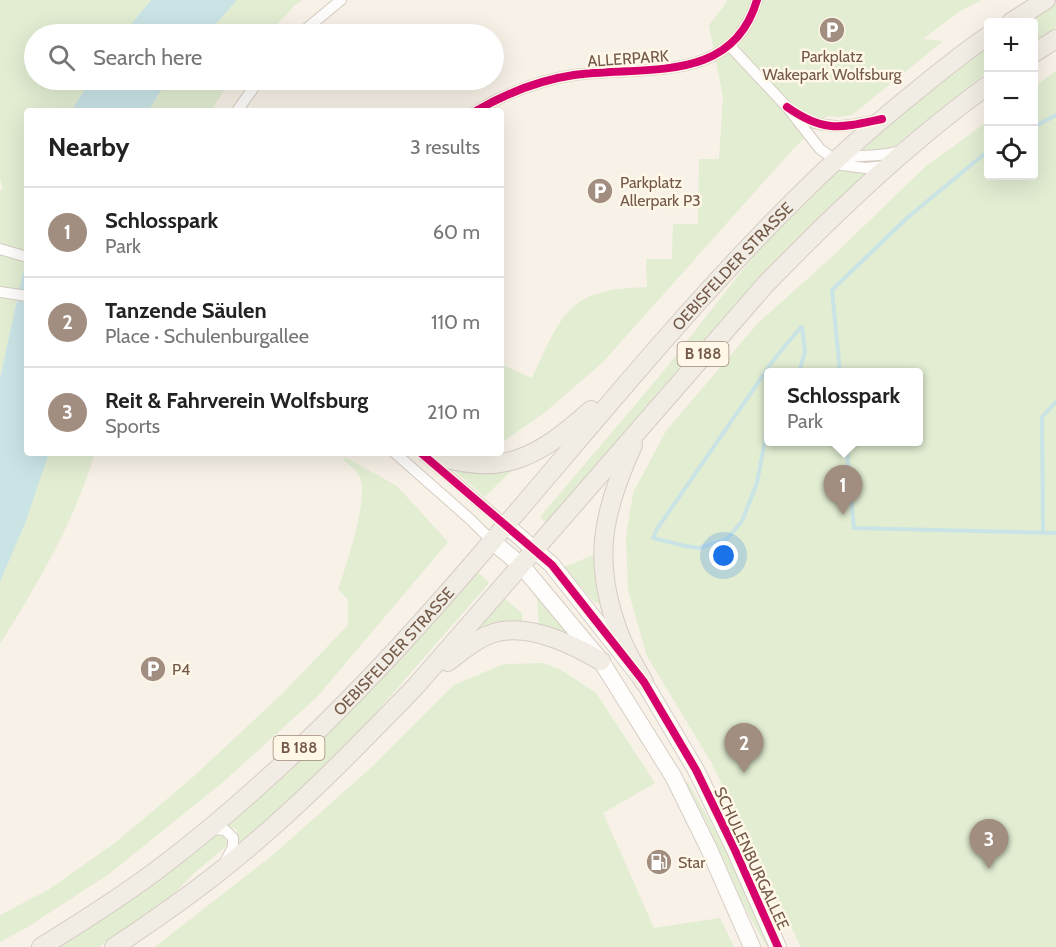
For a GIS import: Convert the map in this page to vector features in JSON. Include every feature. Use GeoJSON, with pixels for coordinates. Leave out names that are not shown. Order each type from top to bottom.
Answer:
{"type":"FeatureCollection","features":[{"type":"Feature","properties":{"kind":"main road"},"geometry":{"type":"LineString","coordinates":[[1017,18],[1046,0]]}},
{"type":"Feature","properties":{"kind":"main road","name":"OEBISFELDER STRASSE"},"geometry":{"type":"LineString","coordinates":[[506,525],[639,367],[726,270],[836,160],[882,119],[984,39]]}},
{"type":"Feature","properties":{"kind":"main road"},"geometry":{"type":"LineString","coordinates":[[1038,50],[1056,39]]}},
{"type":"Feature","properties":{"kind":"main road","name":"B 188"},"geometry":{"type":"LineString","coordinates":[[114,947],[182,901],[221,871],[295,807],[357,747],[416,686],[522,566],[642,424],[765,285],[812,236],[888,165],[984,88]]}},
{"type":"Feature","properties":{"kind":"main road"},"geometry":{"type":"LineString","coordinates":[[436,456],[476,465],[517,460],[556,440],[639,367]]}},
{"type":"Feature","properties":{"kind":"main road"},"geometry":{"type":"LineString","coordinates":[[642,424],[609,505],[602,543],[604,581],[619,635],[644,682]]}},
{"type":"Feature","properties":{"kind":"main road","name":"B 188"},"geometry":{"type":"LineString","coordinates":[[492,541],[506,525]]}},
{"type":"Feature","properties":{"kind":"main road","name":"OEBISFELDER STRASSE"},"geometry":{"type":"LineString","coordinates":[[41,947],[156,872],[269,778],[420,625],[492,541]]}},
{"type":"Feature","properties":{"kind":"main road"},"geometry":{"type":"LineString","coordinates":[[416,686],[472,643],[494,633],[519,631],[544,634],[581,649],[601,661]]}},
{"type":"Feature","properties":{"kind":"street"},"geometry":{"type":"LineString","coordinates":[[312,24],[340,0]]}},
{"type":"Feature","properties":{"kind":"street","name":"ALLERPARK"},"geometry":{"type":"LineString","coordinates":[[482,108],[513,93],[572,75],[663,70],[685,67],[705,60],[739,36],[751,17],[757,0]]}},
{"type":"Feature","properties":{"kind":"street"},"geometry":{"type":"LineString","coordinates":[[729,45],[787,107],[820,149],[842,165],[865,168],[888,165]]}},
{"type":"Feature","properties":{"kind":"street"},"geometry":{"type":"LineString","coordinates":[[239,108],[252,90]]}},
{"type":"Feature","properties":{"kind":"street"},"geometry":{"type":"LineString","coordinates":[[787,107],[806,121],[842,128],[882,119]]}},
{"type":"Feature","properties":{"kind":"street"},"geometry":{"type":"LineString","coordinates":[[836,160],[851,156],[876,157],[907,149]]}},
{"type":"Feature","properties":{"kind":"street"},"geometry":{"type":"LineString","coordinates":[[0,249],[24,256]]}},
{"type":"Feature","properties":{"kind":"street"},"geometry":{"type":"LineString","coordinates":[[0,292],[24,296]]}},
{"type":"Feature","properties":{"kind":"street"},"geometry":{"type":"LineString","coordinates":[[398,456],[522,566],[601,661],[673,777],[709,849],[752,947]]}},
{"type":"Feature","properties":{"kind":"street"},"geometry":{"type":"LineString","coordinates":[[425,456],[506,525]]}},
{"type":"Feature","properties":{"kind":"street","name":"SCHULENBURGALLEE"},"geometry":{"type":"LineString","coordinates":[[506,525],[552,565],[644,682],[696,770],[778,947]]}},
{"type":"Feature","properties":{"kind":"street"},"geometry":{"type":"LineString","coordinates":[[673,777],[696,770]]}},
{"type":"Feature","properties":{"kind":"street"},"geometry":{"type":"LineString","coordinates":[[210,829],[225,830],[233,838],[233,847],[221,871]]}},
{"type":"Feature","properties":{"kind":"green space"},"geometry":{"type":"Polygon","coordinates":[[[0,0],[151,0],[131,24],[24,24],[24,90],[85,90],[73,108],[24,108],[24,268],[0,378],[0,190],[3,188],[0,180],[0,0]]]}},
{"type":"Feature","properties":{"kind":"green space"},"geometry":{"type":"Polygon","coordinates":[[[237,0],[302,0],[277,24],[216,24],[237,0]]]}},
{"type":"Feature","properties":{"kind":"green space"},"geometry":{"type":"Polygon","coordinates":[[[727,0],[982,0],[960,11],[923,39],[943,41],[852,115],[827,116],[794,148],[603,362],[544,413],[504,441],[504,365],[532,378],[561,321],[571,309],[600,293],[647,287],[646,259],[672,259],[673,224],[698,224],[699,159],[719,159],[723,97],[709,25],[727,0]]]}},
{"type":"Feature","properties":{"kind":"green space"},"geometry":{"type":"Polygon","coordinates":[[[1056,3],[1056,28],[1038,39],[1038,18],[1031,18],[1056,3]]]}},
{"type":"Feature","properties":{"kind":"green space"},"geometry":{"type":"Polygon","coordinates":[[[984,47],[984,74],[895,146],[876,152],[857,152],[984,47]]]}},
{"type":"Feature","properties":{"kind":"green space"},"geometry":{"type":"Polygon","coordinates":[[[1056,71],[1056,947],[801,947],[711,762],[647,656],[628,590],[626,537],[633,493],[666,431],[758,323],[833,256],[925,167],[984,124],[984,180],[1038,180],[1038,84],[1056,71]]]}},
{"type":"Feature","properties":{"kind":"green space"},"geometry":{"type":"Polygon","coordinates":[[[162,90],[225,90],[213,108],[150,108],[162,90]]]}},
{"type":"Feature","properties":{"kind":"green space"},"geometry":{"type":"Polygon","coordinates":[[[839,170],[866,173],[741,300],[547,524],[540,517],[662,373],[745,267],[792,213],[839,170]]]}},
{"type":"Feature","properties":{"kind":"green space"},"geometry":{"type":"Polygon","coordinates":[[[48,456],[94,456],[66,528],[0,644],[0,582],[26,521],[48,456]]]}},
{"type":"Feature","properties":{"kind":"green space"},"geometry":{"type":"Polygon","coordinates":[[[345,457],[397,486],[448,542],[317,697],[223,782],[109,874],[26,928],[0,942],[0,915],[48,890],[115,843],[193,777],[282,694],[348,625],[348,600],[338,589],[355,533],[362,488],[359,475],[344,461],[345,457]]]}},
{"type":"Feature","properties":{"kind":"green space"},"geometry":{"type":"Polygon","coordinates":[[[512,467],[510,472],[485,497],[452,469],[512,467]]]}},
{"type":"Feature","properties":{"kind":"green space"},"geometry":{"type":"Polygon","coordinates":[[[596,554],[603,597],[599,603],[594,602],[564,567],[596,554]]]}},
{"type":"Feature","properties":{"kind":"green space"},"geometry":{"type":"Polygon","coordinates":[[[478,572],[489,583],[346,747],[240,844],[236,829],[227,825],[275,784],[330,730],[478,572]]]}},
{"type":"Feature","properties":{"kind":"green space"},"geometry":{"type":"Polygon","coordinates":[[[537,596],[564,631],[561,633],[539,627],[537,596]]]}},
{"type":"Feature","properties":{"kind":"green space"},"geometry":{"type":"Polygon","coordinates":[[[505,599],[522,613],[522,625],[476,630],[505,599]]]}},
{"type":"Feature","properties":{"kind":"green space"},"geometry":{"type":"Polygon","coordinates":[[[544,663],[561,670],[596,693],[655,783],[603,813],[654,928],[720,918],[734,947],[155,947],[274,854],[374,765],[454,685],[504,664],[544,663]]]}},
{"type":"Feature","properties":{"kind":"green space"},"geometry":{"type":"Polygon","coordinates":[[[688,782],[731,859],[770,947],[767,947],[740,899],[707,823],[686,783],[688,782]]]}},
{"type":"Feature","properties":{"kind":"green space"},"geometry":{"type":"Polygon","coordinates":[[[216,835],[224,837],[227,844],[170,898],[99,947],[56,947],[216,835]]]}},
{"type":"Feature","properties":{"kind":"water"},"geometry":{"type":"Polygon","coordinates":[[[151,0],[237,0],[216,24],[131,24],[151,0]]]}},
{"type":"Feature","properties":{"kind":"water"},"geometry":{"type":"Polygon","coordinates":[[[85,90],[162,90],[150,108],[73,108],[85,90]]]}},
{"type":"Feature","properties":{"kind":"water"},"geometry":{"type":"Polygon","coordinates":[[[24,268],[24,456],[48,456],[26,521],[0,582],[0,378],[24,268]]]}},
{"type":"Feature","properties":{"kind":"waterway"},"geometry":{"type":"LineString","coordinates":[[1036,126],[1056,115]]}},
{"type":"Feature","properties":{"kind":"waterway"},"geometry":{"type":"LineString","coordinates":[[840,368],[832,290],[907,218],[984,154]]}},
{"type":"Feature","properties":{"kind":"waterway"},"geometry":{"type":"LineString","coordinates":[[768,368],[801,327]]}},
{"type":"Feature","properties":{"kind":"waterway"},"geometry":{"type":"LineString","coordinates":[[800,368],[805,352],[802,327]]}},
{"type":"Feature","properties":{"kind":"waterway"},"geometry":{"type":"LineString","coordinates":[[764,374],[653,538],[699,548],[727,539],[742,521],[757,483],[764,445]]}},
{"type":"Feature","properties":{"kind":"waterway"},"geometry":{"type":"LineString","coordinates":[[1043,532],[1042,417],[1056,402]]}},
{"type":"Feature","properties":{"kind":"waterway"},"geometry":{"type":"LineString","coordinates":[[846,446],[854,528],[1056,533]]}},
{"type":"Feature","properties":{"kind":"cycle path"},"geometry":{"type":"LineString","coordinates":[[482,108],[523,88],[561,77],[600,72],[655,70],[706,59],[727,47],[745,28],[757,0]]}},
{"type":"Feature","properties":{"kind":"cycle path"},"geometry":{"type":"LineString","coordinates":[[787,107],[822,125],[855,125],[882,119]]}},
{"type":"Feature","properties":{"kind":"cycle path"},"geometry":{"type":"LineString","coordinates":[[425,456],[552,565],[644,682],[696,770],[778,947]]}},
{"type":"Feature","properties":{"kind":"place","name":"Parkplatz Wakepark Wolfsburg"},"geometry":{"type":"Point","coordinates":[832,30]}},
{"type":"Feature","properties":{"kind":"place","name":"Parkplatz Allerpark P3"},"geometry":{"type":"Point","coordinates":[600,191]}},
{"type":"Feature","properties":{"kind":"place","name":"Schlosspark"},"geometry":{"type":"Point","coordinates":[843,515]}},
{"type":"Feature","properties":{"kind":"place","name":"P4"},"geometry":{"type":"Point","coordinates":[153,669]}},
{"type":"Feature","properties":{"kind":"place","name":"Tanzende Säulen"},"geometry":{"type":"Point","coordinates":[744,773]}},
{"type":"Feature","properties":{"kind":"place","name":"Star"},"geometry":{"type":"Point","coordinates":[659,862]}},
{"type":"Feature","properties":{"kind":"place","name":"Reit & Fahrverein Wolfsburg"},"geometry":{"type":"Point","coordinates":[989,869]}}]}
